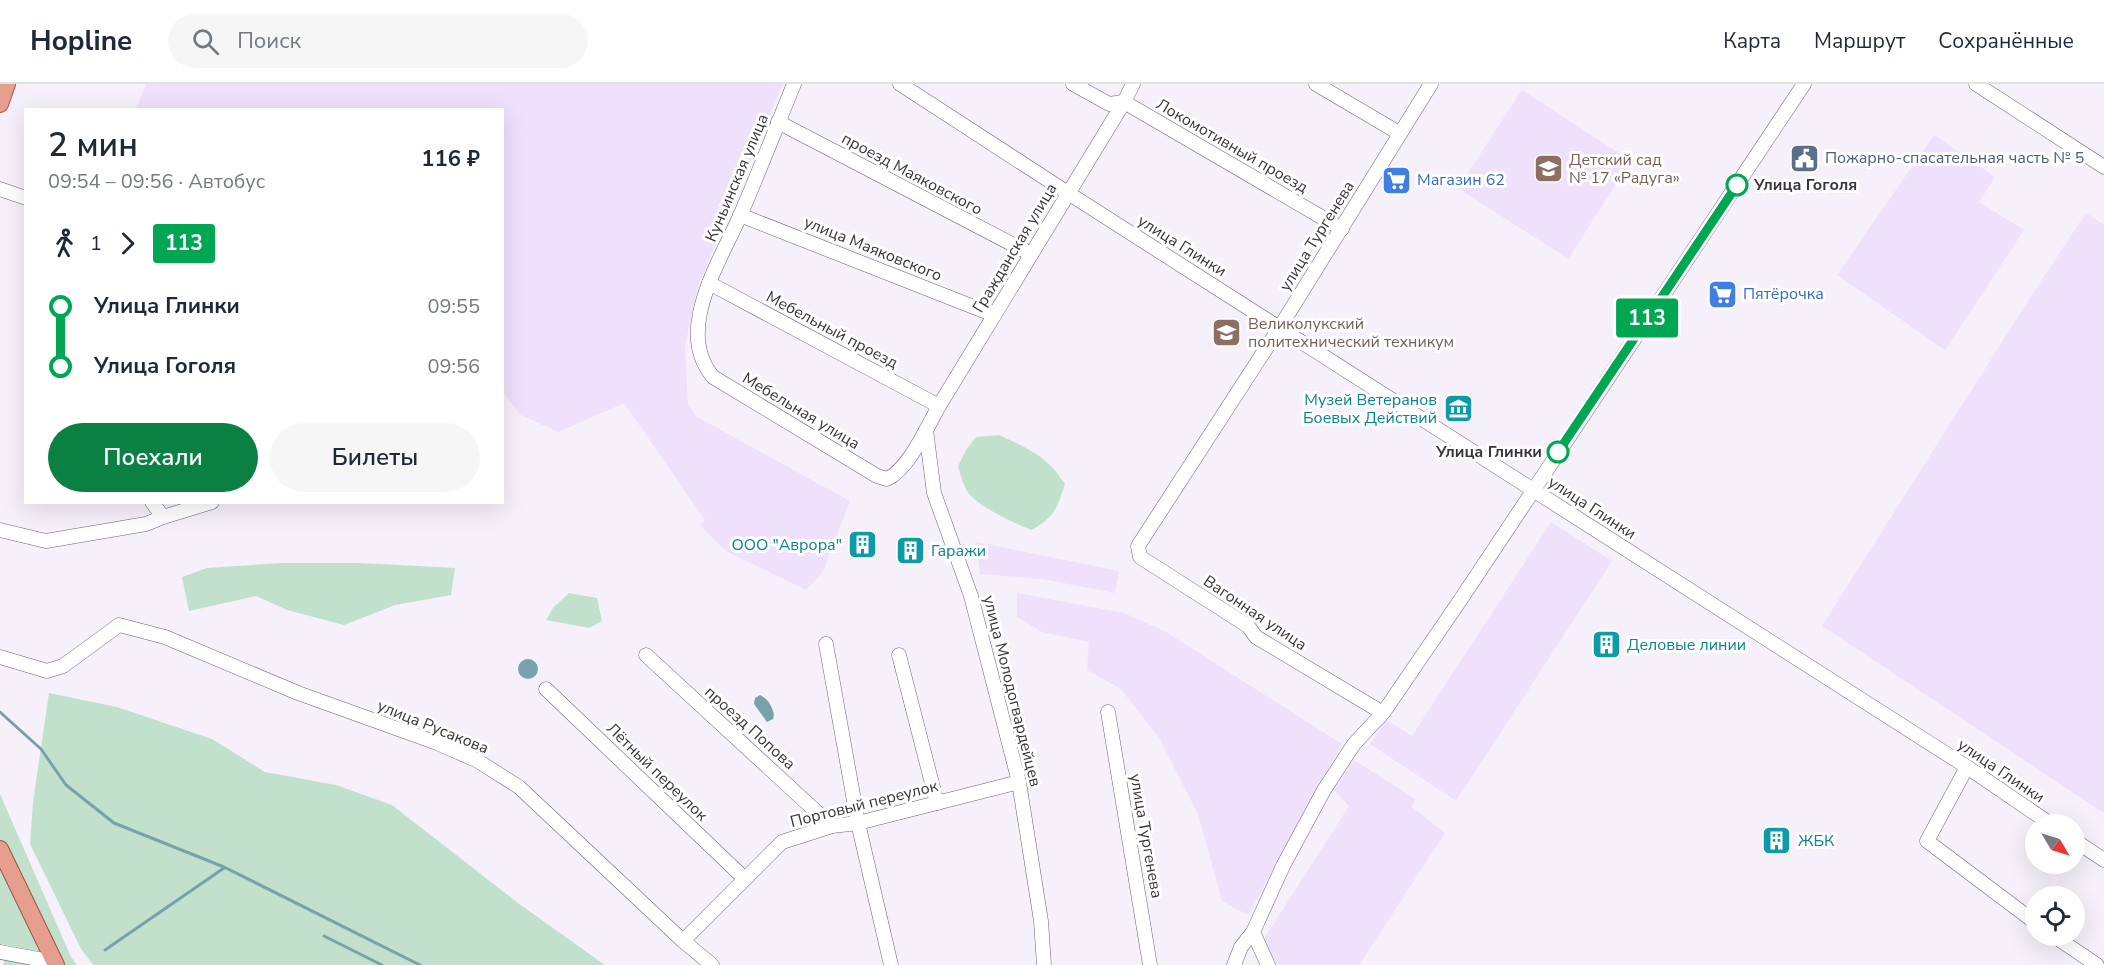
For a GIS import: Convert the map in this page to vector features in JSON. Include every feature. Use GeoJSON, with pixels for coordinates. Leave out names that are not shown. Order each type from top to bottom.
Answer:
{"type":"FeatureCollection","features":[{"type":"Feature","properties":{"kind":"main road"},"geometry":{"type":"LineString","coordinates":[[0,104],[7,84]]}},
{"type":"Feature","properties":{"kind":"main road"},"geometry":{"type":"LineString","coordinates":[[0,849],[55,964]]}},
{"type":"Feature","properties":{"kind":"street","name":"Куньинская улица"},"geometry":{"type":"LineString","coordinates":[[703,365],[698,346],[700,314],[709,284],[794,84]]}},
{"type":"Feature","properties":{"kind":"street","name":"улица Глинки"},"geometry":{"type":"LineString","coordinates":[[900,84],[1967,767],[2036,814]]}},
{"type":"Feature","properties":{"kind":"street","name":"Локомотивный проезд"},"geometry":{"type":"LineString","coordinates":[[1073,84],[1109,104],[1124,102],[1342,229]]}},
{"type":"Feature","properties":{"kind":"street","name":"Гражданская улица"},"geometry":{"type":"LineString","coordinates":[[887,479],[897,475],[926,430],[1133,84]]}},
{"type":"Feature","properties":{"kind":"street"},"geometry":{"type":"LineString","coordinates":[[1316,84],[1399,133]]}},
{"type":"Feature","properties":{"kind":"street","name":"улица Тургенева"},"geometry":{"type":"LineString","coordinates":[[1140,556],[1138,546],[1280,327],[1431,84]]}},
{"type":"Feature","properties":{"kind":"street"},"geometry":{"type":"LineString","coordinates":[[1234,965],[1241,947],[1253,932],[1283,866],[1324,790],[1354,744],[1383,713],[1804,84]]}},
{"type":"Feature","properties":{"kind":"street"},"geometry":{"type":"LineString","coordinates":[[1976,84],[2104,167]]}},
{"type":"Feature","properties":{"kind":"street","name":"проезд Маяковского"},"geometry":{"type":"LineString","coordinates":[[778,122],[1031,254]]}},
{"type":"Feature","properties":{"kind":"street"},"geometry":{"type":"LineString","coordinates":[[0,189],[24,197]]}},
{"type":"Feature","properties":{"kind":"street","name":"улица Маяковского"},"geometry":{"type":"LineString","coordinates":[[740,214],[994,315]]}},
{"type":"Feature","properties":{"kind":"street","name":"Мебельный проезд"},"geometry":{"type":"LineString","coordinates":[[709,284],[939,405]]}},
{"type":"Feature","properties":{"kind":"street","name":"Мебельная улица"},"geometry":{"type":"LineString","coordinates":[[703,365],[713,377],[730,388],[877,476],[887,479]]}},
{"type":"Feature","properties":{"kind":"street","name":"улица Молодогвардейцев"},"geometry":{"type":"LineString","coordinates":[[926,430],[934,493],[971,596],[1019,782],[1041,921],[1044,965]]}},
{"type":"Feature","properties":{"kind":"street"},"geometry":{"type":"LineString","coordinates":[[153,504],[163,517]]}},
{"type":"Feature","properties":{"kind":"street"},"geometry":{"type":"LineString","coordinates":[[0,530],[45,541],[146,524],[205,504]]}},
{"type":"Feature","properties":{"kind":"street","name":"Вагонная улица"},"geometry":{"type":"LineString","coordinates":[[1140,556],[1248,626],[1256,637],[1383,713]]}},
{"type":"Feature","properties":{"kind":"street","name":"улица Русакова"},"geometry":{"type":"LineString","coordinates":[[0,657],[47,671],[63,666],[119,625],[165,637],[298,693],[437,743],[478,761],[519,787],[711,965]]}},
{"type":"Feature","properties":{"kind":"street"},"geometry":{"type":"LineString","coordinates":[[826,644],[858,823],[891,965]]}},
{"type":"Feature","properties":{"kind":"street"},"geometry":{"type":"LineString","coordinates":[[899,655],[937,803]]}},
{"type":"Feature","properties":{"kind":"street","name":"проезд Попова"},"geometry":{"type":"LineString","coordinates":[[646,656],[832,826]]}},
{"type":"Feature","properties":{"kind":"street","name":"Лётный переулок"},"geometry":{"type":"LineString","coordinates":[[546,689],[745,879]]}},
{"type":"Feature","properties":{"kind":"street","name":"улица Тургенева"},"geometry":{"type":"LineString","coordinates":[[1108,712],[1150,965]]}},
{"type":"Feature","properties":{"kind":"street"},"geometry":{"type":"LineString","coordinates":[[1967,767],[1927,841],[2025,915]]}},
{"type":"Feature","properties":{"kind":"street","name":"Портовый переулок"},"geometry":{"type":"LineString","coordinates":[[683,941],[782,842],[832,826],[858,823],[1019,782]]}},
{"type":"Feature","properties":{"kind":"street"},"geometry":{"type":"LineString","coordinates":[[2085,847],[2104,860]]}},
{"type":"Feature","properties":{"kind":"street"},"geometry":{"type":"LineString","coordinates":[[1253,932],[1268,965]]}},
{"type":"Feature","properties":{"kind":"street"},"geometry":{"type":"LineString","coordinates":[[2069,946],[2097,965]]}},
{"type":"Feature","properties":{"kind":"street"},"geometry":{"type":"LineString","coordinates":[[0,952],[55,964]]}},
{"type":"Feature","properties":{"kind":"shaded area"},"geometry":{"type":"Polygon","coordinates":[[[146,84],[783,84],[698,286],[685,346],[688,404],[697,417],[850,501],[823,572],[806,590],[726,551],[700,525],[705,520],[624,403],[558,432],[521,415],[504,394],[504,108],[136,108],[146,84]]]}},
{"type":"Feature","properties":{"kind":"shaded area","name":"Детский сад № 17 «Радуга»"},"geometry":{"type":"Polygon","coordinates":[[[1522,90],[1631,161],[1568,259],[1458,188],[1522,90]]]}},
{"type":"Feature","properties":{"kind":"shaded area"},"geometry":{"type":"Polygon","coordinates":[[[1934,135],[1995,177],[1979,202],[2024,230],[1945,350],[1837,275],[1934,135]]]}},
{"type":"Feature","properties":{"kind":"shaded area"},"geometry":{"type":"Polygon","coordinates":[[[2086,213],[2104,225],[2104,813],[1822,626],[2086,213]]]}},
{"type":"Feature","properties":{"kind":"shaded area"},"geometry":{"type":"Polygon","coordinates":[[[1551,522],[1612,561],[1456,801],[1370,744],[1386,720],[1412,736],[1551,522]]]}},
{"type":"Feature","properties":{"kind":"shaded area"},"geometry":{"type":"Polygon","coordinates":[[[976,542],[1119,571],[1115,593],[1042,579],[980,574],[976,542]]]}},
{"type":"Feature","properties":{"kind":"shaded area"},"geometry":{"type":"Polygon","coordinates":[[[1017,593],[1124,613],[1166,632],[1342,744],[1248,915],[1222,901],[1198,814],[1159,738],[1121,689],[1087,670],[1089,642],[1042,632],[1017,617],[1017,593]]]}},
{"type":"Feature","properties":{"kind":"shaded area"},"geometry":{"type":"Polygon","coordinates":[[[1354,760],[1415,799],[1412,807],[1445,833],[1359,965],[1275,965],[1262,942],[1349,806],[1334,790],[1354,760]]]}},
{"type":"Feature","properties":{"kind":"green space"},"geometry":{"type":"Polygon","coordinates":[[[999,435],[1028,449],[1044,460],[1065,484],[1054,511],[1032,530],[989,510],[969,494],[962,480],[958,466],[976,437],[999,435]]]}},
{"type":"Feature","properties":{"kind":"green space"},"geometry":{"type":"Polygon","coordinates":[[[281,563],[360,563],[455,568],[451,595],[395,605],[344,625],[287,610],[256,596],[189,611],[182,577],[207,568],[281,563]]]}},
{"type":"Feature","properties":{"kind":"green space"},"geometry":{"type":"Polygon","coordinates":[[[569,593],[597,598],[602,621],[589,628],[546,620],[553,608],[569,593]]]}},
{"type":"Feature","properties":{"kind":"green space"},"geometry":{"type":"Polygon","coordinates":[[[49,693],[117,707],[212,739],[265,772],[336,785],[392,805],[518,903],[605,965],[93,965],[81,949],[30,844],[33,802],[49,693]]]}},
{"type":"Feature","properties":{"kind":"green space"},"geometry":{"type":"Polygon","coordinates":[[[0,794],[71,957],[77,965],[3,965],[11,947],[0,945],[0,794]]]}},
{"type":"Feature","properties":{"kind":"water"},"geometry":{"type":"Polygon","coordinates":[[[528,659],[535,662],[538,669],[535,676],[528,679],[521,676],[518,669],[521,662],[528,659]]]}},
{"type":"Feature","properties":{"kind":"water"},"geometry":{"type":"Polygon","coordinates":[[[760,695],[771,706],[774,715],[773,719],[767,722],[754,704],[755,698],[760,695]]]}},
{"type":"Feature","properties":{"kind":"waterway"},"geometry":{"type":"LineString","coordinates":[[0,712],[41,749],[66,785],[114,823],[224,867],[420,965]]}},
{"type":"Feature","properties":{"kind":"waterway"},"geometry":{"type":"LineString","coordinates":[[105,950],[224,868]]}},
{"type":"Feature","properties":{"kind":"waterway"},"geometry":{"type":"LineString","coordinates":[[324,936],[382,965]]}},
{"type":"Feature","properties":{"kind":"bus line","name":"113"},"geometry":{"type":"LineString","coordinates":[[1558,452],[1737,185]]}},
{"type":"Feature","properties":{"kind":"place","name":"Пожарно-спасательная часть № 5"},"geometry":{"type":"Point","coordinates":[1804,158]}},
{"type":"Feature","properties":{"kind":"place","name":"Детский сад № 17 «Радуга»"},"geometry":{"type":"Point","coordinates":[1548,169]}},
{"type":"Feature","properties":{"kind":"place","name":"Магазин 62"},"geometry":{"type":"Point","coordinates":[1396,180]}},
{"type":"Feature","properties":{"kind":"place","name":"Улица Гоголя"},"geometry":{"type":"Point","coordinates":[1737,185]}},
{"type":"Feature","properties":{"kind":"place","name":"Пятёрочка"},"geometry":{"type":"Point","coordinates":[1722,294]}},
{"type":"Feature","properties":{"kind":"place","name":"Великолукский политехнический техникум"},"geometry":{"type":"Point","coordinates":[1227,333]}},
{"type":"Feature","properties":{"kind":"place","name":"Музей Ветеранов Боевых Действий"},"geometry":{"type":"Point","coordinates":[1458,409]}},
{"type":"Feature","properties":{"kind":"place","name":"Улица Глинки"},"geometry":{"type":"Point","coordinates":[1558,452]}},
{"type":"Feature","properties":{"kind":"place","name":"ООО \"Аврора\""},"geometry":{"type":"Point","coordinates":[863,545]}},
{"type":"Feature","properties":{"kind":"place","name":"Гаражи"},"geometry":{"type":"Point","coordinates":[910,551]}},
{"type":"Feature","properties":{"kind":"place","name":"Деловые линии"},"geometry":{"type":"Point","coordinates":[1606,645]}},
{"type":"Feature","properties":{"kind":"place","name":"ЖБК"},"geometry":{"type":"Point","coordinates":[1777,841]}}]}
